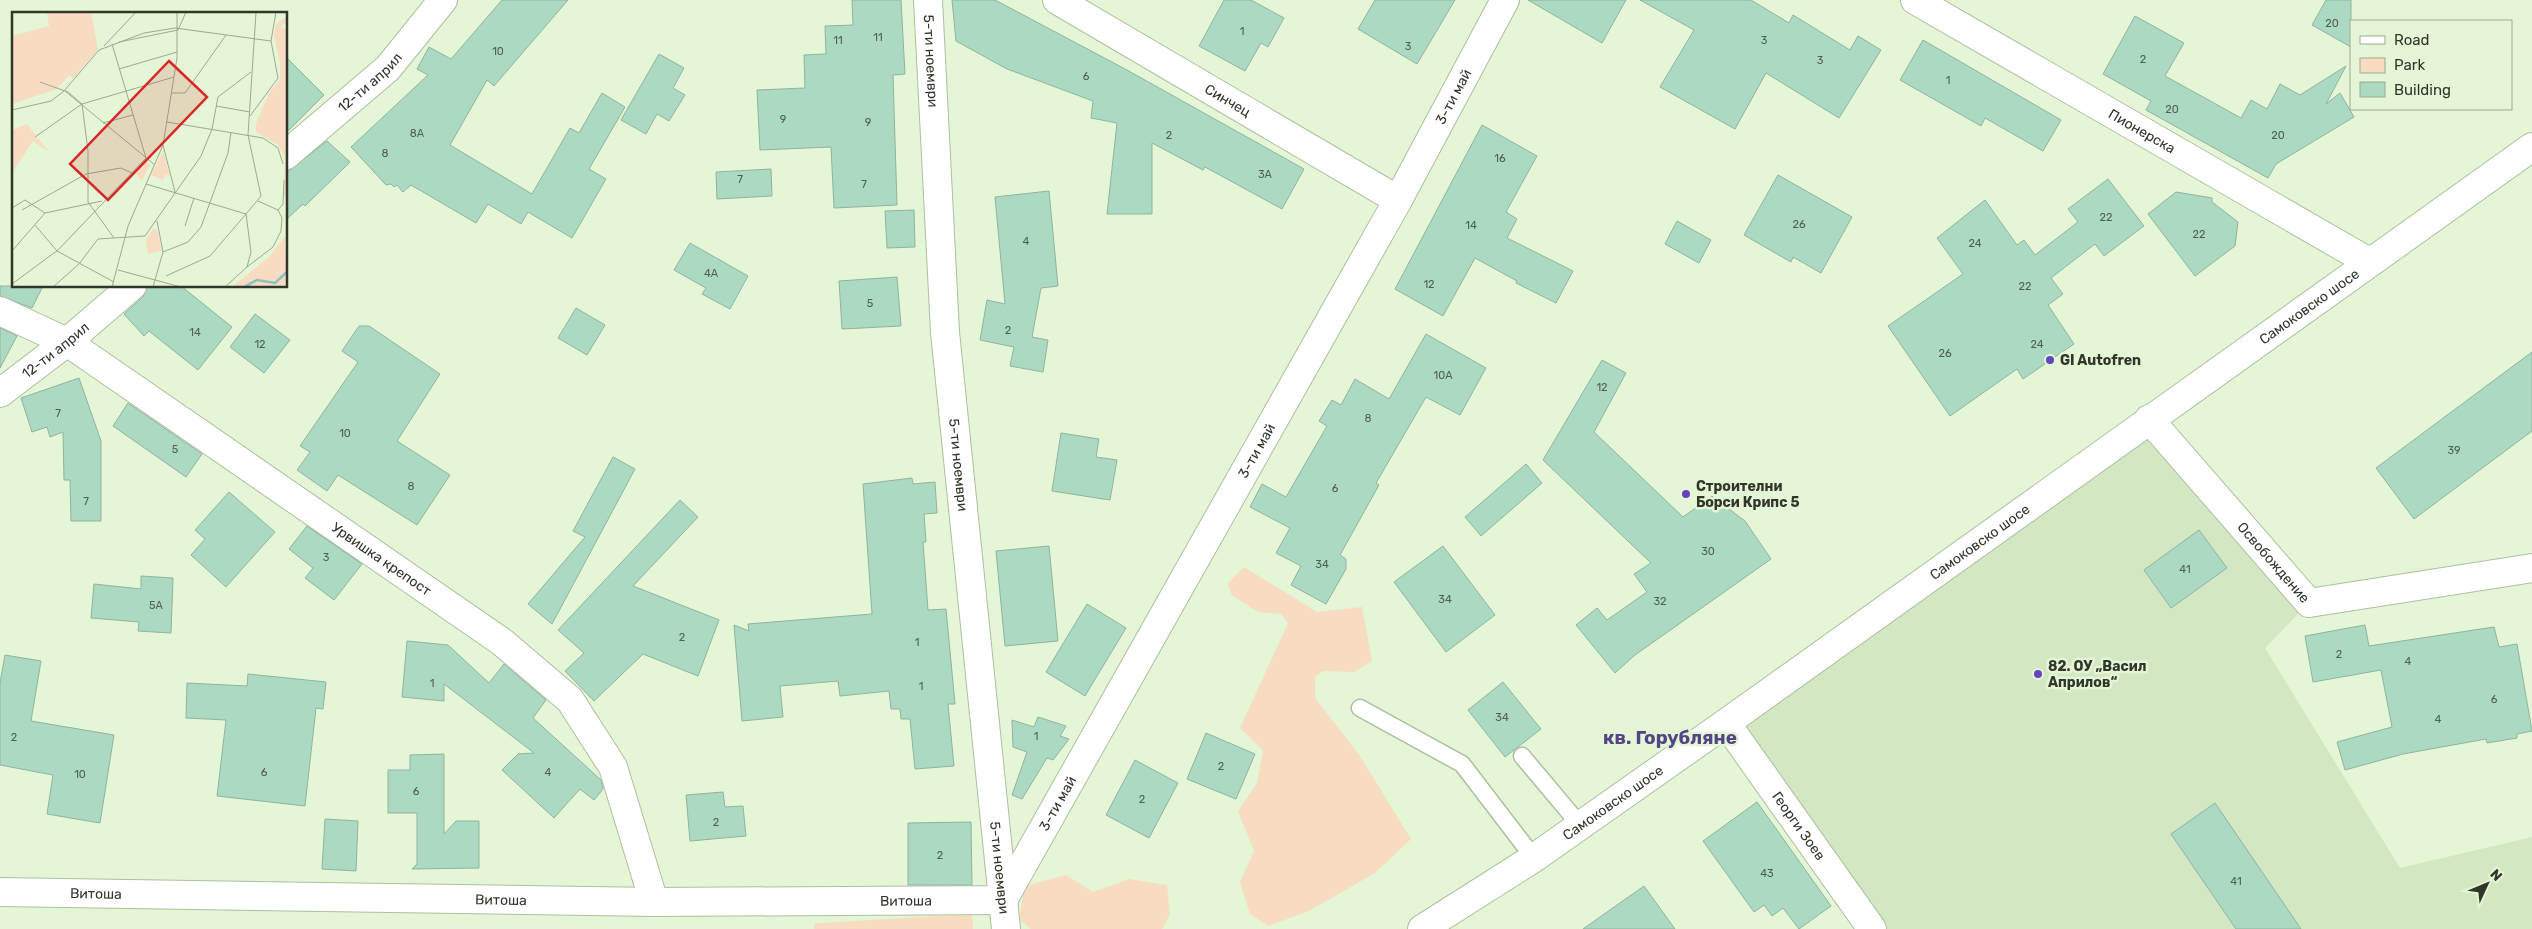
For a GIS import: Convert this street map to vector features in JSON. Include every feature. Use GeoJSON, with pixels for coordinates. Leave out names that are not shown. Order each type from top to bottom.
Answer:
{"type":"FeatureCollection","features":[{"type":"Feature","properties":{"kind":"street","name":"12-ти април"},"geometry":{"type":"LineString","coordinates":[[288,153],[388,68],[443,0]]}},
{"type":"Feature","properties":{"kind":"street","name":"5-ти ноември"},"geometry":{"type":"LineString","coordinates":[[928,0],[945,332],[1006,929]]}},
{"type":"Feature","properties":{"kind":"street","name":"Синчец"},"geometry":{"type":"LineString","coordinates":[[1057,0],[1398,200]]}},
{"type":"Feature","properties":{"kind":"street","name":"3-ти май"},"geometry":{"type":"LineString","coordinates":[[1003,900],[1398,200],[1505,0]]}},
{"type":"Feature","properties":{"kind":"street","name":"Пионерска"},"geometry":{"type":"LineString","coordinates":[[1915,0],[2369,262]]}},
{"type":"Feature","properties":{"kind":"street","name":"Самоковско шосе"},"geometry":{"type":"LineString","coordinates":[[1422,929],[1534,858],[1726,723],[2532,147]]}},
{"type":"Feature","properties":{"kind":"street","name":"12-ти април"},"geometry":{"type":"LineString","coordinates":[[0,393],[67,342],[130,288]]}},
{"type":"Feature","properties":{"kind":"street","name":"Урвишка крепост"},"geometry":{"type":"LineString","coordinates":[[0,311],[67,342],[502,642],[570,700],[613,767],[654,902]]}},
{"type":"Feature","properties":{"kind":"street","name":"Освобождение"},"geometry":{"type":"LineString","coordinates":[[2149,420],[2309,603],[2532,568]]}},
{"type":"Feature","properties":{"kind":"street","name":"Георги Зоев"},"geometry":{"type":"LineString","coordinates":[[1726,723],[1872,929]]}},
{"type":"Feature","properties":{"kind":"street","name":"Витоша"},"geometry":{"type":"LineString","coordinates":[[0,892],[654,902],[1003,900]]}},
{"type":"Feature","properties":{"kind":"lane"},"geometry":{"type":"LineString","coordinates":[[1360,708],[1462,764],[1534,858]]}},
{"type":"Feature","properties":{"kind":"lane"},"geometry":{"type":"LineString","coordinates":[[1522,756],[1580,825]]}},
{"type":"Feature","properties":{"kind":"shaded area","name":"82. ОУ „Васил Априлов“"},"geometry":{"type":"Polygon","coordinates":[[[2149,419],[2309,603],[2265,648],[2400,868],[2532,837],[2532,929],[1872,929],[1726,723],[2149,419]]]}},
{"type":"Feature","properties":{"kind":"green space"},"geometry":{"type":"Polygon","coordinates":[[[1244,567],[1317,612],[1362,607],[1372,661],[1354,672],[1323,671],[1315,677],[1315,698],[1358,753],[1411,839],[1375,873],[1309,911],[1268,926],[1250,914],[1240,882],[1254,851],[1238,811],[1257,783],[1263,750],[1240,728],[1288,623],[1281,614],[1258,612],[1231,595],[1228,583],[1244,567]]]}},
{"type":"Feature","properties":{"kind":"green space"},"geometry":{"type":"Polygon","coordinates":[[[1066,875],[1093,892],[1129,879],[1167,885],[1170,914],[1162,929],[1031,929],[1019,919],[1025,886],[1066,875]]]}},
{"type":"Feature","properties":{"kind":"green space"},"geometry":{"type":"Polygon","coordinates":[[[972,914],[973,929],[814,929],[814,924],[820,923],[972,914]]]}},
{"type":"Feature","properties":{"kind":"building"},"geometry":{"type":"Polygon","coordinates":[[[502,0],[568,0],[494,86],[487,80],[450,145],[532,194],[570,128],[579,133],[602,93],[625,107],[589,169],[606,179],[572,238],[528,212],[521,224],[488,204],[476,223],[411,185],[403,192],[397,185],[394,187],[391,184],[386,185],[351,147],[428,75],[417,69],[429,47],[451,59],[502,0]]]}},
{"type":"Feature","properties":{"kind":"building"},"geometry":{"type":"Polygon","coordinates":[[[852,0],[901,0],[905,74],[893,75],[897,205],[834,208],[831,147],[760,150],[757,90],[805,88],[804,55],[826,54],[825,26],[853,25],[852,0]]]}},
{"type":"Feature","properties":{"kind":"building"},"geometry":{"type":"Polygon","coordinates":[[[952,0],[995,0],[1127,70],[1304,169],[1282,209],[1205,167],[1203,170],[1152,143],[1152,214],[1107,214],[1117,123],[1091,118],[1093,101],[1007,69],[956,41],[952,0]]]}},
{"type":"Feature","properties":{"kind":"building"},"geometry":{"type":"Polygon","coordinates":[[[1224,0],[1251,0],[1284,18],[1268,47],[1261,43],[1245,71],[1199,46],[1224,0]]]}},
{"type":"Feature","properties":{"kind":"building"},"geometry":{"type":"Polygon","coordinates":[[[1375,0],[1455,0],[1417,64],[1358,29],[1375,0]]]}},
{"type":"Feature","properties":{"kind":"building"},"geometry":{"type":"Polygon","coordinates":[[[1528,0],[1626,0],[1602,43],[1528,0]]]}},
{"type":"Feature","properties":{"kind":"building"},"geometry":{"type":"Polygon","coordinates":[[[1640,0],[1751,0],[1789,23],[1793,15],[1850,50],[1858,36],[1881,50],[1839,118],[1766,73],[1735,129],[1660,87],[1694,30],[1640,0]]]}},
{"type":"Feature","properties":{"kind":"building"},"geometry":{"type":"Polygon","coordinates":[[[2326,0],[2351,0],[2350,46],[2312,25],[2326,0]]]}},
{"type":"Feature","properties":{"kind":"building"},"geometry":{"type":"Polygon","coordinates":[[[2135,16],[2184,43],[2165,76],[2241,118],[2251,100],[2267,109],[2280,84],[2300,95],[2346,66],[2326,104],[2340,93],[2354,117],[2276,164],[2268,178],[2146,110],[2151,101],[2103,74],[2135,16]]]}},
{"type":"Feature","properties":{"kind":"building"},"geometry":{"type":"Polygon","coordinates":[[[1923,40],[2061,120],[2043,151],[1985,118],[1981,126],[1900,80],[1923,40]]]}},
{"type":"Feature","properties":{"kind":"building"},"geometry":{"type":"Polygon","coordinates":[[[659,54],[684,68],[673,88],[685,95],[669,121],[657,114],[646,134],[621,120],[659,54]]]}},
{"type":"Feature","properties":{"kind":"building"},"geometry":{"type":"Polygon","coordinates":[[[288,59],[324,95],[288,131],[288,59]]]}},
{"type":"Feature","properties":{"kind":"building"},"geometry":{"type":"Polygon","coordinates":[[[1482,125],[1537,156],[1506,212],[1517,219],[1507,238],[1573,271],[1556,303],[1516,283],[1517,281],[1475,258],[1443,316],[1395,289],[1482,125]]]}},
{"type":"Feature","properties":{"kind":"building"},"geometry":{"type":"Polygon","coordinates":[[[327,141],[350,162],[305,206],[303,204],[288,218],[288,171],[327,141]]]}},
{"type":"Feature","properties":{"kind":"building"},"geometry":{"type":"Polygon","coordinates":[[[771,169],[772,196],[717,199],[716,172],[771,169]]]}},
{"type":"Feature","properties":{"kind":"building"},"geometry":{"type":"Polygon","coordinates":[[[1778,175],[1852,217],[1821,273],[1793,257],[1791,262],[1744,235],[1778,175]]]}},
{"type":"Feature","properties":{"kind":"building"},"geometry":{"type":"Polygon","coordinates":[[[2108,179],[2144,226],[2104,256],[2095,244],[2051,278],[2063,294],[2048,305],[2074,344],[2023,379],[2017,369],[1950,416],[1888,326],[1963,274],[1937,238],[1985,200],[2017,245],[2024,240],[2035,255],[2078,222],[2068,209],[2108,179]]]}},
{"type":"Feature","properties":{"kind":"building"},"geometry":{"type":"Polygon","coordinates":[[[1049,191],[1058,286],[1041,288],[1032,337],[1048,340],[1043,372],[1010,366],[1014,347],[980,340],[987,300],[1005,304],[995,197],[1049,191]]]}},
{"type":"Feature","properties":{"kind":"building"},"geometry":{"type":"Polygon","coordinates":[[[2176,192],[2212,198],[2212,202],[2238,222],[2235,246],[2195,276],[2148,214],[2176,192]]]}},
{"type":"Feature","properties":{"kind":"building"},"geometry":{"type":"Polygon","coordinates":[[[914,210],[915,247],[887,248],[885,211],[914,210]]]}},
{"type":"Feature","properties":{"kind":"building"},"geometry":{"type":"Polygon","coordinates":[[[1677,221],[1711,240],[1699,263],[1665,244],[1677,221]]]}},
{"type":"Feature","properties":{"kind":"building"},"geometry":{"type":"Polygon","coordinates":[[[690,243],[748,276],[730,309],[702,294],[706,288],[674,270],[690,243]]]}},
{"type":"Feature","properties":{"kind":"building"},"geometry":{"type":"Polygon","coordinates":[[[897,277],[901,326],[842,329],[839,281],[897,277]]]}},
{"type":"Feature","properties":{"kind":"building"},"geometry":{"type":"Polygon","coordinates":[[[0,286],[42,288],[32,308],[0,296],[0,286]]]}},
{"type":"Feature","properties":{"kind":"building"},"geometry":{"type":"Polygon","coordinates":[[[146,288],[183,288],[232,327],[198,370],[149,331],[144,336],[124,314],[143,297],[146,288]]]}},
{"type":"Feature","properties":{"kind":"building"},"geometry":{"type":"Polygon","coordinates":[[[576,308],[605,325],[587,355],[558,338],[576,308]]]}},
{"type":"Feature","properties":{"kind":"building"},"geometry":{"type":"Polygon","coordinates":[[[255,314],[290,340],[264,373],[230,347],[255,314]]]}},
{"type":"Feature","properties":{"kind":"building"},"geometry":{"type":"Polygon","coordinates":[[[359,326],[369,326],[440,374],[397,441],[450,475],[417,525],[338,475],[327,491],[297,470],[310,452],[300,446],[358,362],[342,351],[359,326]]]}},
{"type":"Feature","properties":{"kind":"building"},"geometry":{"type":"Polygon","coordinates":[[[0,328],[17,336],[0,368],[0,328]]]}},
{"type":"Feature","properties":{"kind":"building"},"geometry":{"type":"Polygon","coordinates":[[[1426,334],[1486,368],[1460,415],[1426,397],[1376,483],[1379,485],[1340,555],[1346,559],[1346,569],[1326,604],[1291,585],[1301,566],[1276,553],[1290,528],[1250,507],[1262,484],[1286,497],[1327,426],[1319,421],[1332,400],[1341,405],[1355,379],[1389,399],[1426,334]]]}},
{"type":"Feature","properties":{"kind":"building"},"geometry":{"type":"Polygon","coordinates":[[[2532,352],[2532,431],[2414,519],[2376,468],[2532,352]]]}},
{"type":"Feature","properties":{"kind":"building"},"geometry":{"type":"Polygon","coordinates":[[[1602,360],[1626,373],[1594,432],[1683,517],[1712,496],[1745,521],[1771,559],[1635,655],[1615,673],[1576,625],[1597,608],[1607,620],[1647,592],[1634,574],[1651,563],[1543,460],[1602,360]]]}},
{"type":"Feature","properties":{"kind":"building"},"geometry":{"type":"Polygon","coordinates":[[[79,378],[101,441],[101,521],[71,521],[70,480],[64,480],[63,432],[50,437],[47,427],[32,432],[21,398],[79,378]]]}},
{"type":"Feature","properties":{"kind":"building"},"geometry":{"type":"Polygon","coordinates":[[[128,403],[202,454],[186,477],[113,426],[128,403]]]}},
{"type":"Feature","properties":{"kind":"building"},"geometry":{"type":"Polygon","coordinates":[[[1061,433],[1099,439],[1096,457],[1117,460],[1110,500],[1052,491],[1061,433]]]}},
{"type":"Feature","properties":{"kind":"building"},"geometry":{"type":"Polygon","coordinates":[[[613,457],[635,469],[552,624],[528,604],[585,537],[573,531],[613,457]]]}},
{"type":"Feature","properties":{"kind":"building"},"geometry":{"type":"Polygon","coordinates":[[[1526,464],[1542,483],[1481,536],[1465,517],[1526,464]]]}},
{"type":"Feature","properties":{"kind":"building"},"geometry":{"type":"Polygon","coordinates":[[[912,478],[913,484],[935,482],[937,513],[924,514],[926,542],[923,542],[928,610],[946,609],[955,704],[948,704],[954,766],[915,769],[910,719],[901,719],[900,709],[891,709],[889,691],[840,696],[838,681],[780,686],[783,717],[742,721],[734,625],[749,631],[748,624],[872,614],[863,484],[912,478]]]}},
{"type":"Feature","properties":{"kind":"building"},"geometry":{"type":"Polygon","coordinates":[[[229,492],[275,532],[226,587],[191,555],[205,539],[195,530],[229,492]]]}},
{"type":"Feature","properties":{"kind":"building"},"geometry":{"type":"Polygon","coordinates":[[[680,500],[698,517],[633,586],[719,620],[698,676],[643,654],[594,701],[565,671],[584,653],[558,630],[680,500]]]}},
{"type":"Feature","properties":{"kind":"building"},"geometry":{"type":"Polygon","coordinates":[[[307,526],[362,564],[334,600],[305,578],[313,568],[289,549],[307,526]]]}},
{"type":"Feature","properties":{"kind":"building"},"geometry":{"type":"Polygon","coordinates":[[[2199,530],[2227,568],[2171,608],[2144,570],[2199,530]]]}},
{"type":"Feature","properties":{"kind":"building"},"geometry":{"type":"Polygon","coordinates":[[[1049,546],[1058,641],[1005,646],[996,551],[1049,546]]]}},
{"type":"Feature","properties":{"kind":"building"},"geometry":{"type":"Polygon","coordinates":[[[1443,546],[1495,615],[1446,652],[1394,582],[1443,546]]]}},
{"type":"Feature","properties":{"kind":"building"},"geometry":{"type":"Polygon","coordinates":[[[141,576],[173,578],[171,633],[138,631],[139,622],[91,618],[94,584],[141,589],[141,576]]]}},
{"type":"Feature","properties":{"kind":"building"},"geometry":{"type":"Polygon","coordinates":[[[1087,604],[1126,628],[1085,696],[1046,672],[1087,604]]]}},
{"type":"Feature","properties":{"kind":"building"},"geometry":{"type":"Polygon","coordinates":[[[2365,625],[2369,646],[2494,627],[2499,647],[2517,644],[2532,731],[2517,734],[2517,738],[2487,743],[2486,739],[2403,754],[2345,770],[2337,742],[2392,727],[2381,670],[2313,682],[2305,636],[2365,625]]]}},
{"type":"Feature","properties":{"kind":"building"},"geometry":{"type":"Polygon","coordinates":[[[407,641],[448,645],[489,683],[504,664],[546,700],[533,718],[601,780],[603,789],[594,800],[580,789],[554,818],[502,770],[518,754],[534,753],[444,684],[444,701],[402,697],[407,641]]]}},
{"type":"Feature","properties":{"kind":"building"},"geometry":{"type":"Polygon","coordinates":[[[5,655],[41,661],[31,721],[114,735],[100,823],[47,814],[53,775],[0,765],[0,683],[5,655]]]}},
{"type":"Feature","properties":{"kind":"building"},"geometry":{"type":"Polygon","coordinates":[[[248,674],[326,682],[323,709],[316,708],[305,806],[217,796],[226,720],[186,718],[187,683],[247,686],[248,674]]]}},
{"type":"Feature","properties":{"kind":"building"},"geometry":{"type":"Polygon","coordinates":[[[1503,682],[1541,729],[1505,757],[1468,710],[1503,682]]]}},
{"type":"Feature","properties":{"kind":"building"},"geometry":{"type":"Polygon","coordinates":[[[1038,717],[1066,726],[1060,736],[1069,739],[1053,760],[1047,758],[1022,799],[1012,795],[1027,752],[1013,747],[1012,720],[1034,727],[1038,717]]]}},
{"type":"Feature","properties":{"kind":"building"},"geometry":{"type":"Polygon","coordinates":[[[1206,733],[1255,754],[1236,799],[1187,779],[1206,733]]]}},
{"type":"Feature","properties":{"kind":"building"},"geometry":{"type":"Polygon","coordinates":[[[444,754],[444,834],[456,821],[479,821],[479,868],[412,869],[417,864],[417,813],[388,813],[388,770],[410,770],[410,755],[444,754]]]}},
{"type":"Feature","properties":{"kind":"building"},"geometry":{"type":"Polygon","coordinates":[[[1135,760],[1178,783],[1149,838],[1106,815],[1135,760]]]}},
{"type":"Feature","properties":{"kind":"building"},"geometry":{"type":"Polygon","coordinates":[[[723,792],[725,807],[743,806],[746,836],[690,841],[686,795],[723,792]]]}},
{"type":"Feature","properties":{"kind":"building"},"geometry":{"type":"Polygon","coordinates":[[[1757,802],[1831,906],[1799,929],[1783,908],[1772,916],[1764,905],[1754,912],[1703,841],[1757,802]]]}},
{"type":"Feature","properties":{"kind":"building"},"geometry":{"type":"Polygon","coordinates":[[[2215,803],[2301,929],[2236,929],[2171,834],[2215,803]]]}},
{"type":"Feature","properties":{"kind":"building"},"geometry":{"type":"Polygon","coordinates":[[[325,819],[358,821],[356,871],[322,869],[325,819]]]}},
{"type":"Feature","properties":{"kind":"building"},"geometry":{"type":"Polygon","coordinates":[[[971,822],[972,885],[908,885],[908,823],[971,822]]]}},
{"type":"Feature","properties":{"kind":"building"},"geometry":{"type":"Polygon","coordinates":[[[1644,886],[1675,929],[1583,929],[1644,886]]]}},
{"type":"Feature","properties":{"kind":"place","name":"GI Autofren"},"geometry":{"type":"Point","coordinates":[2050,360]}},
{"type":"Feature","properties":{"kind":"place","name":"Строителни Борси Крипс 5"},"geometry":{"type":"Point","coordinates":[1686,494]}},
{"type":"Feature","properties":{"kind":"place","name":"82. ОУ „Васил Априлов“"},"geometry":{"type":"Point","coordinates":[2038,674]}},
{"type":"Feature","properties":{"kind":"district","name":"кв. Горубляне"},"geometry":{"type":"Point","coordinates":[1670,737]}}]}
